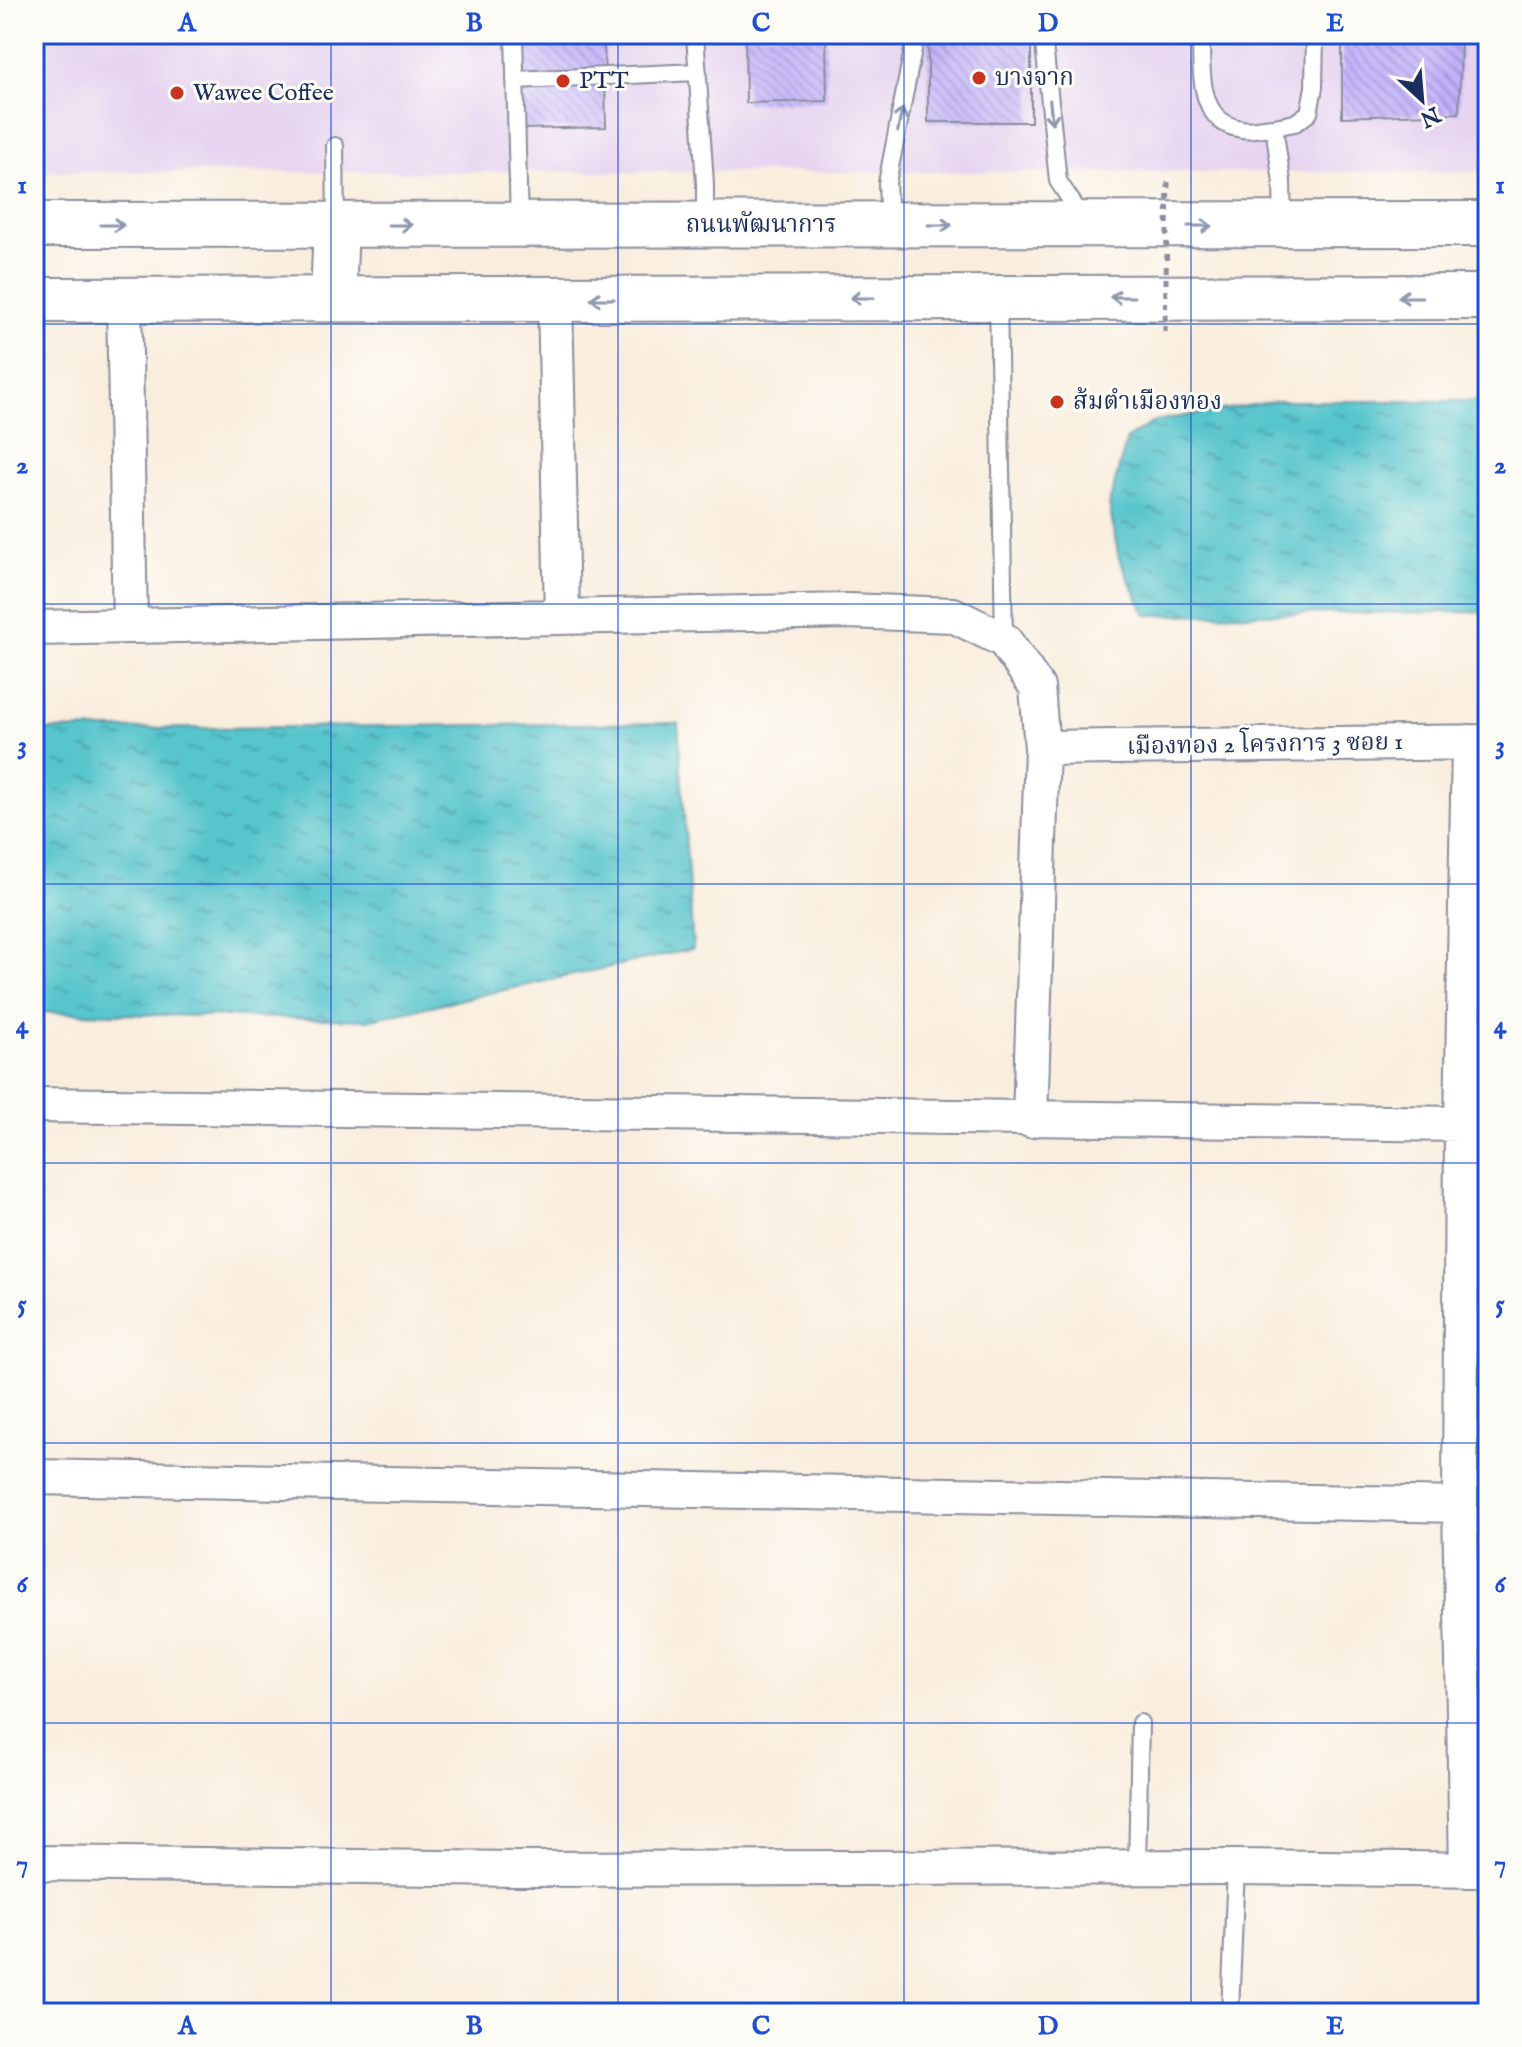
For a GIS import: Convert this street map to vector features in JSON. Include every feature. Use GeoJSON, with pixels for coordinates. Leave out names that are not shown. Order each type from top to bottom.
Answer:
{"type":"FeatureCollection","features":[{"type":"Feature","properties":{"kind":"main road","name":"ถนนพัฒนาการ"},"geometry":{"type":"LineString","coordinates":[[34,225],[1488,224]]}},
{"type":"Feature","properties":{"kind":"main road"},"geometry":{"type":"LineString","coordinates":[[333,299],[336,225]]}},
{"type":"Feature","properties":{"kind":"main road"},"geometry":{"type":"LineString","coordinates":[[34,300],[1488,297]]}},
{"type":"Feature","properties":{"kind":"street"},"geometry":{"type":"LineString","coordinates":[[124,299],[130,625]]}},
{"type":"Feature","properties":{"kind":"street"},"geometry":{"type":"LineString","coordinates":[[555,299],[562,616]]}},
{"type":"Feature","properties":{"kind":"street"},"geometry":{"type":"LineString","coordinates":[[34,628],[848,611],[953,615],[1004,640],[1037,687],[1042,748],[1030,1120]]}},
{"type":"Feature","properties":{"kind":"street"},"geometry":{"type":"LineString","coordinates":[[34,1863],[518,1869],[1236,1867],[1477,1870],[1460,1505],[1462,1124],[1479,742]]}},
{"type":"Feature","properties":{"kind":"street","name":"เมืองทอง 2 โครงการ 3 ซอย 1"},"geometry":{"type":"LineString","coordinates":[[1042,748],[1479,742]]}},
{"type":"Feature","properties":{"kind":"street"},"geometry":{"type":"LineString","coordinates":[[34,1105],[1462,1124]]}},
{"type":"Feature","properties":{"kind":"street"},"geometry":{"type":"LineString","coordinates":[[34,1477],[1460,1505]]}},
{"type":"Feature","properties":{"kind":"lane"},"geometry":{"type":"LineString","coordinates":[[514,34],[519,225]]}},
{"type":"Feature","properties":{"kind":"lane"},"geometry":{"type":"LineString","coordinates":[[695,34],[705,225]]}},
{"type":"Feature","properties":{"kind":"lane"},"geometry":{"type":"LineString","coordinates":[[889,225],[887,183],[916,34]]}},
{"type":"Feature","properties":{"kind":"lane"},"geometry":{"type":"LineString","coordinates":[[1043,34],[1058,181],[1087,225]]}},
{"type":"Feature","properties":{"kind":"lane"},"geometry":{"type":"LineString","coordinates":[[1201,34],[1202,90],[1212,112],[1230,125],[1243,129],[1295,123],[1309,113],[1314,87],[1315,34]]}},
{"type":"Feature","properties":{"kind":"lane"},"geometry":{"type":"LineString","coordinates":[[515,80],[698,72]]}},
{"type":"Feature","properties":{"kind":"lane"},"geometry":{"type":"LineString","coordinates":[[1274,127],[1282,182],[1283,226]]}},
{"type":"Feature","properties":{"kind":"lane"},"geometry":{"type":"LineString","coordinates":[[335,146],[336,225]]}},
{"type":"Feature","properties":{"kind":"lane"},"geometry":{"type":"LineString","coordinates":[[998,298],[1004,640]]}},
{"type":"Feature","properties":{"kind":"lane"},"geometry":{"type":"LineString","coordinates":[[1137,1868],[1140,1723]]}},
{"type":"Feature","properties":{"kind":"lane"},"geometry":{"type":"LineString","coordinates":[[1230,2013],[1236,1867]]}},
{"type":"Feature","properties":{"kind":"path"},"geometry":{"type":"LineString","coordinates":[[1165,332],[1168,181]]}},
{"type":"Feature","properties":{"kind":"shaded area"},"geometry":{"type":"Polygon","coordinates":[[[34,34],[1488,34],[1488,172],[34,172],[34,34]]]}},
{"type":"Feature","properties":{"kind":"water"},"geometry":{"type":"Polygon","coordinates":[[[1277,401],[1488,401],[1488,612],[1146,615],[1119,559],[1109,504],[1127,439],[1155,421],[1277,401]]]}},
{"type":"Feature","properties":{"kind":"water"},"geometry":{"type":"Polygon","coordinates":[[[678,723],[693,949],[367,1020],[34,1012],[34,730],[678,723]]]}},
{"type":"Feature","properties":{"kind":"building","name":"PTT"},"geometry":{"type":"Polygon","coordinates":[[[520,34],[604,34],[606,127],[521,129],[520,34]]]}},
{"type":"Feature","properties":{"kind":"building"},"geometry":{"type":"Polygon","coordinates":[[[745,34],[826,34],[827,101],[746,103],[745,34]]]}},
{"type":"Feature","properties":{"kind":"building","name":"บางจาก"},"geometry":{"type":"Polygon","coordinates":[[[928,34],[1031,34],[1031,122],[928,122],[928,34]]]}},
{"type":"Feature","properties":{"kind":"building"},"geometry":{"type":"Polygon","coordinates":[[[1342,34],[1461,34],[1459,113],[1342,117],[1342,34]]]}},
{"type":"Feature","properties":{"kind":"place","name":"บางจาก"},"geometry":{"type":"Point","coordinates":[979,78]}},
{"type":"Feature","properties":{"kind":"place","name":"PTT"},"geometry":{"type":"Point","coordinates":[563,81]}},
{"type":"Feature","properties":{"kind":"place","name":"Wawee Coffee"},"geometry":{"type":"Point","coordinates":[177,93]}},
{"type":"Feature","properties":{"kind":"place","name":"ส้มตำเมืองทอง"},"geometry":{"type":"Point","coordinates":[1057,402]}}]}
